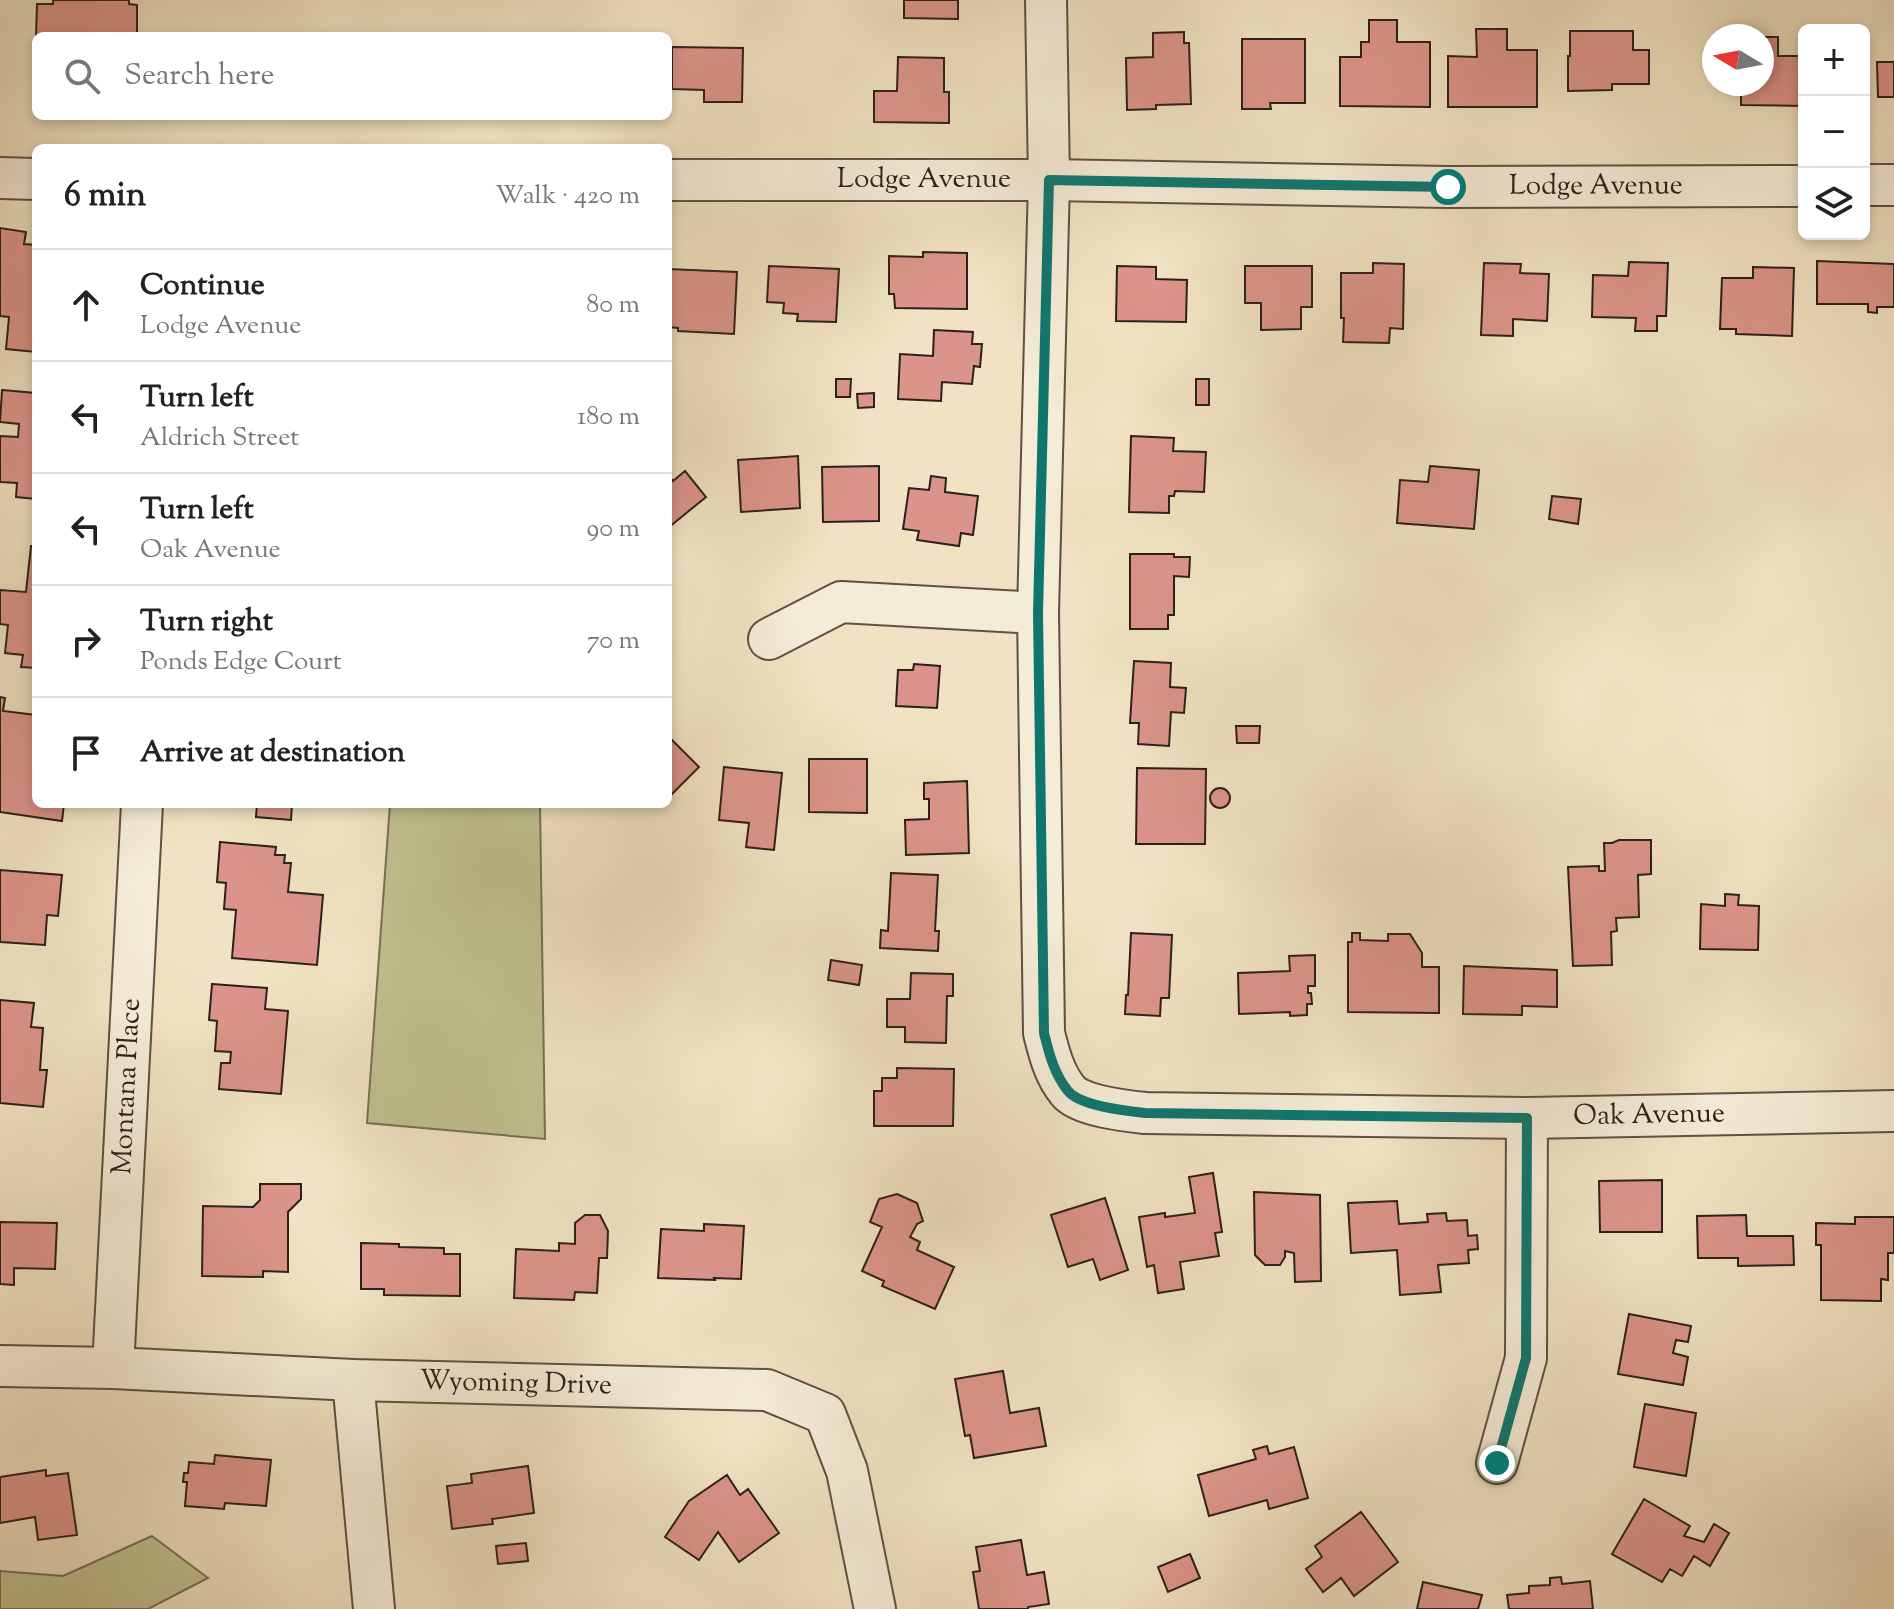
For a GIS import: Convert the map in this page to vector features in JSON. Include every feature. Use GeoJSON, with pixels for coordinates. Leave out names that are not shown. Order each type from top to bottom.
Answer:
{"type":"FeatureCollection","features":[{"type":"Feature","properties":{"kind":"street"},"geometry":{"type":"LineString","coordinates":[[769,639],[841,602],[1038,613],[1049,180],[1046,0]]}},
{"type":"Feature","properties":{"kind":"street"},"geometry":{"type":"LineString","coordinates":[[0,178],[32,179]]}},
{"type":"Feature","properties":{"kind":"street","name":"Lodge Avenue"},"geometry":{"type":"LineString","coordinates":[[672,180],[1049,180],[1448,187],[1798,186]]}},
{"type":"Feature","properties":{"kind":"street"},"geometry":{"type":"LineString","coordinates":[[1870,185],[1894,185]]}},
{"type":"Feature","properties":{"kind":"street","name":"Oak Avenue"},"geometry":{"type":"LineString","coordinates":[[1038,613],[1044,1033],[1053,1066],[1069,1094],[1106,1109],[1145,1113],[1527,1118],[1894,1111]]}},
{"type":"Feature","properties":{"kind":"street","name":"Montana Place"},"geometry":{"type":"LineString","coordinates":[[113,1368],[142,808]]}},
{"type":"Feature","properties":{"kind":"street"},"geometry":{"type":"LineString","coordinates":[[1497,1463],[1526,1358],[1527,1118]]}},
{"type":"Feature","properties":{"kind":"street","name":"Wyoming Drive"},"geometry":{"type":"LineString","coordinates":[[0,1366],[113,1368],[353,1380],[767,1390],[825,1414],[847,1471],[875,1609]]}},
{"type":"Feature","properties":{"kind":"street"},"geometry":{"type":"LineString","coordinates":[[353,1380],[374,1609]]}},
{"type":"Feature","properties":{"kind":"green space"},"geometry":{"type":"Polygon","coordinates":[[[390,808],[540,808],[545,1139],[367,1123],[390,808]]]}},
{"type":"Feature","properties":{"kind":"green space"},"geometry":{"type":"Polygon","coordinates":[[[152,1536],[208,1578],[148,1609],[0,1609],[0,1571],[63,1576],[152,1536]]]}},
{"type":"Feature","properties":{"kind":"building"},"geometry":{"type":"Polygon","coordinates":[[[53,0],[129,0],[129,4],[137,5],[137,32],[36,32],[37,4],[53,4],[53,0]]]}},
{"type":"Feature","properties":{"kind":"building"},"geometry":{"type":"Polygon","coordinates":[[[904,0],[958,0],[958,19],[904,18],[904,0]]]}},
{"type":"Feature","properties":{"kind":"building"},"geometry":{"type":"Polygon","coordinates":[[[1369,20],[1397,20],[1397,42],[1430,42],[1430,107],[1340,106],[1340,57],[1361,57],[1361,42],[1369,42],[1369,20]]]}},
{"type":"Feature","properties":{"kind":"building"},"geometry":{"type":"Polygon","coordinates":[[[1476,29],[1507,29],[1507,50],[1537,50],[1537,107],[1448,107],[1448,56],[1477,57],[1476,29]]]}},
{"type":"Feature","properties":{"kind":"building"},"geometry":{"type":"Polygon","coordinates":[[[1570,31],[1633,31],[1633,50],[1649,50],[1649,84],[1612,84],[1612,90],[1568,91],[1570,31]]]}},
{"type":"Feature","properties":{"kind":"building"},"geometry":{"type":"Polygon","coordinates":[[[1184,32],[1184,43],[1189,43],[1191,104],[1127,110],[1126,58],[1153,57],[1153,33],[1184,32]]]}},
{"type":"Feature","properties":{"kind":"building"},"geometry":{"type":"Polygon","coordinates":[[[1774,37],[1778,37],[1778,56],[1798,56],[1798,106],[1741,105],[1741,96],[1774,96],[1774,37]]]}},
{"type":"Feature","properties":{"kind":"building"},"geometry":{"type":"Polygon","coordinates":[[[1242,39],[1305,39],[1305,103],[1270,103],[1271,109],[1242,109],[1242,39]]]}},
{"type":"Feature","properties":{"kind":"building"},"geometry":{"type":"Polygon","coordinates":[[[672,47],[743,48],[742,102],[704,102],[704,90],[672,89],[672,47]]]}},
{"type":"Feature","properties":{"kind":"building"},"geometry":{"type":"Polygon","coordinates":[[[898,57],[944,58],[944,92],[949,92],[949,123],[874,122],[874,91],[897,91],[898,57]]]}},
{"type":"Feature","properties":{"kind":"building"},"geometry":{"type":"Polygon","coordinates":[[[1877,62],[1894,62],[1894,97],[1878,97],[1877,62]]]}},
{"type":"Feature","properties":{"kind":"building"},"geometry":{"type":"Polygon","coordinates":[[[0,228],[26,232],[24,244],[32,245],[32,352],[6,349],[9,317],[0,316],[0,228]]]}},
{"type":"Feature","properties":{"kind":"building"},"geometry":{"type":"Polygon","coordinates":[[[923,252],[967,253],[967,309],[895,308],[894,294],[889,294],[889,256],[923,257],[923,252]]]}},
{"type":"Feature","properties":{"kind":"building"},"geometry":{"type":"Polygon","coordinates":[[[1817,261],[1894,264],[1894,307],[1877,307],[1877,313],[1868,312],[1868,304],[1817,304],[1817,261]]]}},
{"type":"Feature","properties":{"kind":"building"},"geometry":{"type":"Polygon","coordinates":[[[1629,262],[1668,263],[1666,316],[1657,316],[1657,331],[1635,331],[1636,318],[1592,317],[1593,275],[1628,276],[1629,262]]]}},
{"type":"Feature","properties":{"kind":"building"},"geometry":{"type":"Polygon","coordinates":[[[1373,263],[1404,264],[1403,329],[1390,328],[1389,343],[1343,342],[1341,273],[1373,273],[1373,263]]]}},
{"type":"Feature","properties":{"kind":"building"},"geometry":{"type":"Polygon","coordinates":[[[1484,263],[1521,264],[1520,273],[1549,274],[1547,321],[1513,319],[1513,336],[1481,335],[1484,263]]]}},
{"type":"Feature","properties":{"kind":"building"},"geometry":{"type":"Polygon","coordinates":[[[769,266],[839,269],[836,322],[797,321],[798,314],[783,313],[784,303],[767,302],[769,266]]]}},
{"type":"Feature","properties":{"kind":"building"},"geometry":{"type":"Polygon","coordinates":[[[1117,266],[1156,267],[1156,279],[1187,280],[1186,322],[1116,321],[1117,266]]]}},
{"type":"Feature","properties":{"kind":"building"},"geometry":{"type":"Polygon","coordinates":[[[1245,266],[1312,266],[1312,307],[1301,307],[1301,329],[1261,330],[1261,303],[1245,303],[1245,266]]]}},
{"type":"Feature","properties":{"kind":"building"},"geometry":{"type":"Polygon","coordinates":[[[1753,267],[1794,268],[1792,336],[1736,334],[1736,329],[1720,329],[1722,278],[1753,278],[1753,267]]]}},
{"type":"Feature","properties":{"kind":"building"},"geometry":{"type":"Polygon","coordinates":[[[672,269],[737,272],[734,334],[678,331],[678,328],[672,327],[672,269]]]}},
{"type":"Feature","properties":{"kind":"building"},"geometry":{"type":"Polygon","coordinates":[[[934,330],[973,332],[972,344],[982,344],[980,367],[974,366],[972,384],[942,382],[941,401],[898,399],[900,354],[933,356],[934,330]]]}},
{"type":"Feature","properties":{"kind":"building"},"geometry":{"type":"Polygon","coordinates":[[[836,379],[851,379],[850,397],[836,397],[836,379]]]}},
{"type":"Feature","properties":{"kind":"building"},"geometry":{"type":"Polygon","coordinates":[[[1196,379],[1209,379],[1209,405],[1196,405],[1196,379]]]}},
{"type":"Feature","properties":{"kind":"building"},"geometry":{"type":"Polygon","coordinates":[[[2,390],[32,393],[32,499],[16,497],[17,483],[0,482],[0,436],[18,437],[19,424],[0,422],[2,390]]]}},
{"type":"Feature","properties":{"kind":"building"},"geometry":{"type":"Polygon","coordinates":[[[874,393],[874,407],[858,408],[857,394],[874,393]]]}},
{"type":"Feature","properties":{"kind":"building"},"geometry":{"type":"Polygon","coordinates":[[[1131,436],[1174,438],[1173,451],[1206,452],[1204,492],[1175,491],[1174,496],[1169,496],[1169,513],[1129,512],[1131,436]]]}},
{"type":"Feature","properties":{"kind":"building"},"geometry":{"type":"Polygon","coordinates":[[[798,456],[800,508],[741,512],[738,460],[798,456]]]}},
{"type":"Feature","properties":{"kind":"building"},"geometry":{"type":"Polygon","coordinates":[[[879,466],[879,521],[823,522],[822,467],[879,466]]]}},
{"type":"Feature","properties":{"kind":"building"},"geometry":{"type":"Polygon","coordinates":[[[1430,466],[1479,470],[1474,529],[1397,523],[1400,480],[1428,482],[1430,466]]]}},
{"type":"Feature","properties":{"kind":"building"},"geometry":{"type":"Polygon","coordinates":[[[685,471],[706,497],[672,525],[672,480],[685,471]]]}},
{"type":"Feature","properties":{"kind":"building"},"geometry":{"type":"Polygon","coordinates":[[[931,476],[946,478],[945,492],[978,496],[973,535],[961,533],[959,546],[917,540],[919,531],[903,529],[909,488],[929,490],[931,476]]]}},
{"type":"Feature","properties":{"kind":"building"},"geometry":{"type":"Polygon","coordinates":[[[1552,496],[1581,499],[1578,524],[1549,519],[1552,496]]]}},
{"type":"Feature","properties":{"kind":"building"},"geometry":{"type":"Polygon","coordinates":[[[32,546],[32,668],[21,667],[23,655],[5,653],[8,625],[0,624],[0,590],[26,592],[32,546]]]}},
{"type":"Feature","properties":{"kind":"building"},"geometry":{"type":"Polygon","coordinates":[[[1130,554],[1190,557],[1189,577],[1174,576],[1174,615],[1168,615],[1168,629],[1130,629],[1130,554]]]}},
{"type":"Feature","properties":{"kind":"building"},"geometry":{"type":"Polygon","coordinates":[[[1134,661],[1171,663],[1170,687],[1186,688],[1184,713],[1171,712],[1169,746],[1138,744],[1139,723],[1130,723],[1134,661]]]}},
{"type":"Feature","properties":{"kind":"building"},"geometry":{"type":"Polygon","coordinates":[[[914,664],[940,666],[937,708],[896,706],[898,670],[913,670],[914,664]]]}},
{"type":"Feature","properties":{"kind":"building"},"geometry":{"type":"Polygon","coordinates":[[[0,697],[5,698],[3,711],[32,715],[32,808],[64,808],[62,821],[0,812],[0,697]]]}},
{"type":"Feature","properties":{"kind":"building"},"geometry":{"type":"Polygon","coordinates":[[[1236,726],[1260,726],[1259,743],[1237,743],[1236,726]]]}},
{"type":"Feature","properties":{"kind":"building"},"geometry":{"type":"Polygon","coordinates":[[[672,740],[699,767],[672,794],[672,740]]]}},
{"type":"Feature","properties":{"kind":"building"},"geometry":{"type":"Polygon","coordinates":[[[809,759],[867,759],[867,813],[809,812],[809,759]]]}},
{"type":"Feature","properties":{"kind":"building"},"geometry":{"type":"Polygon","coordinates":[[[724,767],[782,773],[774,850],[746,847],[749,823],[719,820],[724,767]]]}},
{"type":"Feature","properties":{"kind":"building"},"geometry":{"type":"Polygon","coordinates":[[[1137,768],[1206,769],[1205,844],[1136,844],[1137,768]]]}},
{"type":"Feature","properties":{"kind":"building"},"geometry":{"type":"Polygon","coordinates":[[[967,781],[969,853],[906,855],[905,820],[929,819],[929,799],[924,799],[924,783],[967,781]]]}},
{"type":"Feature","properties":{"kind":"building"},"geometry":{"type":"Polygon","coordinates":[[[1216,788],[1224,788],[1230,798],[1224,808],[1216,808],[1210,802],[1210,794],[1216,788]]]}},
{"type":"Feature","properties":{"kind":"building"},"geometry":{"type":"Polygon","coordinates":[[[257,808],[292,808],[291,820],[256,817],[257,808]]]}},
{"type":"Feature","properties":{"kind":"building"},"geometry":{"type":"Polygon","coordinates":[[[1651,840],[1651,874],[1638,875],[1639,917],[1616,918],[1617,931],[1611,932],[1612,965],[1573,966],[1568,867],[1599,866],[1599,871],[1605,871],[1604,843],[1651,840]]]}},
{"type":"Feature","properties":{"kind":"building"},"geometry":{"type":"Polygon","coordinates":[[[220,842],[276,847],[275,855],[285,855],[284,863],[291,863],[288,892],[323,895],[317,965],[232,958],[236,910],[224,909],[226,883],[217,882],[220,842]]]}},
{"type":"Feature","properties":{"kind":"building"},"geometry":{"type":"Polygon","coordinates":[[[0,870],[62,875],[58,916],[47,915],[45,945],[0,942],[0,870]]]}},
{"type":"Feature","properties":{"kind":"building"},"geometry":{"type":"Polygon","coordinates":[[[891,873],[938,875],[935,931],[939,931],[938,951],[880,948],[881,930],[888,931],[891,873]]]}},
{"type":"Feature","properties":{"kind":"building"},"geometry":{"type":"Polygon","coordinates":[[[1725,894],[1739,895],[1738,905],[1759,906],[1758,950],[1700,949],[1701,904],[1725,906],[1725,894]]]}},
{"type":"Feature","properties":{"kind":"building"},"geometry":{"type":"Polygon","coordinates":[[[1131,933],[1172,935],[1169,998],[1161,998],[1160,1016],[1125,1014],[1131,933]]]}},
{"type":"Feature","properties":{"kind":"building"},"geometry":{"type":"Polygon","coordinates":[[[1352,933],[1360,933],[1360,940],[1388,941],[1388,934],[1410,934],[1422,953],[1422,967],[1439,967],[1439,1013],[1348,1012],[1348,942],[1352,942],[1352,933]]]}},
{"type":"Feature","properties":{"kind":"building"},"geometry":{"type":"Polygon","coordinates":[[[1315,955],[1315,986],[1308,986],[1312,1004],[1307,1004],[1307,1015],[1290,1016],[1290,1012],[1239,1014],[1238,973],[1290,971],[1289,956],[1315,955]]]}},
{"type":"Feature","properties":{"kind":"building"},"geometry":{"type":"Polygon","coordinates":[[[831,960],[862,965],[859,985],[828,980],[831,960]]]}},
{"type":"Feature","properties":{"kind":"building"},"geometry":{"type":"Polygon","coordinates":[[[1464,966],[1557,970],[1557,1007],[1522,1006],[1522,1015],[1463,1014],[1464,966]]]}},
{"type":"Feature","properties":{"kind":"building"},"geometry":{"type":"Polygon","coordinates":[[[911,973],[953,974],[953,996],[947,996],[946,1043],[905,1042],[905,1027],[887,1027],[887,999],[910,999],[911,973]]]}},
{"type":"Feature","properties":{"kind":"building"},"geometry":{"type":"Polygon","coordinates":[[[212,984],[267,988],[265,1009],[288,1011],[281,1094],[219,1089],[221,1063],[230,1063],[231,1052],[215,1051],[217,1021],[209,1020],[212,984]]]}},
{"type":"Feature","properties":{"kind":"building"},"geometry":{"type":"Polygon","coordinates":[[[0,1000],[34,1003],[31,1027],[43,1028],[40,1070],[47,1070],[43,1107],[0,1103],[0,1000]]]}},
{"type":"Feature","properties":{"kind":"building"},"geometry":{"type":"Polygon","coordinates":[[[897,1068],[954,1069],[953,1126],[874,1126],[874,1091],[882,1091],[882,1078],[897,1078],[897,1068]]]}},
{"type":"Feature","properties":{"kind":"building"},"geometry":{"type":"Polygon","coordinates":[[[1213,1173],[1222,1232],[1215,1233],[1219,1256],[1180,1262],[1184,1289],[1158,1293],[1154,1265],[1147,1267],[1139,1217],[1195,1213],[1189,1177],[1213,1173]]]}},
{"type":"Feature","properties":{"kind":"building"},"geometry":{"type":"Polygon","coordinates":[[[1662,1180],[1662,1232],[1600,1232],[1599,1181],[1662,1180]]]}},
{"type":"Feature","properties":{"kind":"building"},"geometry":{"type":"Polygon","coordinates":[[[260,1184],[301,1184],[301,1199],[288,1212],[288,1272],[263,1271],[263,1277],[202,1276],[203,1206],[253,1207],[260,1200],[260,1184]]]}},
{"type":"Feature","properties":{"kind":"building"},"geometry":{"type":"Polygon","coordinates":[[[1254,1192],[1320,1195],[1321,1281],[1295,1282],[1294,1253],[1285,1251],[1280,1265],[1265,1265],[1255,1255],[1254,1192]]]}},
{"type":"Feature","properties":{"kind":"building"},"geometry":{"type":"Polygon","coordinates":[[[897,1194],[917,1203],[923,1221],[917,1224],[910,1237],[920,1242],[917,1250],[954,1267],[935,1309],[882,1286],[884,1281],[862,1271],[882,1227],[870,1222],[879,1199],[897,1194]]]}},
{"type":"Feature","properties":{"kind":"building"},"geometry":{"type":"Polygon","coordinates":[[[1105,1198],[1128,1270],[1100,1280],[1093,1259],[1068,1267],[1051,1215],[1105,1198]]]}},
{"type":"Feature","properties":{"kind":"building"},"geometry":{"type":"Polygon","coordinates":[[[1397,1201],[1399,1224],[1428,1222],[1427,1214],[1446,1213],[1447,1221],[1467,1220],[1468,1236],[1477,1235],[1478,1249],[1468,1250],[1469,1263],[1438,1265],[1441,1292],[1400,1295],[1397,1250],[1351,1253],[1348,1203],[1397,1201]]]}},
{"type":"Feature","properties":{"kind":"building"},"geometry":{"type":"Polygon","coordinates":[[[585,1215],[600,1215],[608,1231],[607,1258],[599,1258],[597,1293],[575,1292],[574,1300],[514,1298],[516,1249],[559,1251],[559,1243],[575,1244],[575,1223],[585,1215]]]}},
{"type":"Feature","properties":{"kind":"building"},"geometry":{"type":"Polygon","coordinates":[[[1746,1215],[1747,1236],[1793,1236],[1794,1265],[1738,1266],[1738,1258],[1698,1258],[1697,1216],[1746,1215]]]}},
{"type":"Feature","properties":{"kind":"building"},"geometry":{"type":"Polygon","coordinates":[[[1855,1217],[1894,1217],[1894,1253],[1888,1253],[1888,1280],[1881,1279],[1881,1301],[1821,1300],[1821,1245],[1816,1245],[1816,1223],[1855,1224],[1855,1217]]]}},
{"type":"Feature","properties":{"kind":"building"},"geometry":{"type":"Polygon","coordinates":[[[0,1222],[57,1223],[55,1269],[14,1268],[14,1285],[0,1284],[0,1222]]]}},
{"type":"Feature","properties":{"kind":"building"},"geometry":{"type":"Polygon","coordinates":[[[704,1224],[744,1226],[741,1279],[658,1278],[661,1229],[704,1231],[704,1224]]]}},
{"type":"Feature","properties":{"kind":"building"},"geometry":{"type":"Polygon","coordinates":[[[361,1243],[444,1248],[444,1254],[460,1254],[460,1296],[384,1295],[384,1289],[361,1289],[361,1243]]]}},
{"type":"Feature","properties":{"kind":"building"},"geometry":{"type":"Polygon","coordinates":[[[1629,1314],[1691,1326],[1688,1342],[1676,1340],[1673,1353],[1688,1357],[1683,1385],[1618,1374],[1629,1314]]]}},
{"type":"Feature","properties":{"kind":"building"},"geometry":{"type":"Polygon","coordinates":[[[1003,1371],[1010,1413],[1039,1408],[1046,1446],[974,1458],[970,1435],[965,1436],[955,1379],[1003,1371]]]}},
{"type":"Feature","properties":{"kind":"building"},"geometry":{"type":"Polygon","coordinates":[[[1645,1404],[1696,1413],[1686,1476],[1634,1467],[1645,1404]]]}},
{"type":"Feature","properties":{"kind":"building"},"geometry":{"type":"Polygon","coordinates":[[[1267,1446],[1269,1454],[1294,1447],[1308,1498],[1269,1509],[1267,1500],[1209,1516],[1198,1475],[1256,1459],[1253,1450],[1267,1446]]]}},
{"type":"Feature","properties":{"kind":"building"},"geometry":{"type":"Polygon","coordinates":[[[215,1455],[271,1460],[266,1506],[225,1503],[224,1509],[185,1506],[187,1482],[183,1482],[189,1462],[214,1464],[215,1455]]]}},
{"type":"Feature","properties":{"kind":"building"},"geometry":{"type":"Polygon","coordinates":[[[528,1466],[534,1513],[492,1519],[493,1524],[452,1529],[447,1486],[472,1483],[471,1474],[528,1466]]]}},
{"type":"Feature","properties":{"kind":"building"},"geometry":{"type":"Polygon","coordinates":[[[46,1470],[46,1476],[68,1473],[77,1535],[38,1540],[35,1517],[0,1523],[0,1477],[46,1470]]]}},
{"type":"Feature","properties":{"kind":"building"},"geometry":{"type":"Polygon","coordinates":[[[727,1475],[740,1495],[748,1489],[779,1533],[739,1562],[718,1532],[699,1560],[665,1537],[689,1501],[727,1475]]]}},
{"type":"Feature","properties":{"kind":"building"},"geometry":{"type":"Polygon","coordinates":[[[1644,1499],[1690,1526],[1684,1536],[1704,1542],[1714,1524],[1729,1533],[1710,1566],[1694,1556],[1682,1576],[1670,1569],[1662,1582],[1612,1554],[1644,1499]]]}},
{"type":"Feature","properties":{"kind":"building"},"geometry":{"type":"Polygon","coordinates":[[[1361,1512],[1398,1562],[1354,1596],[1341,1578],[1323,1592],[1306,1569],[1322,1557],[1315,1546],[1361,1512]]]}},
{"type":"Feature","properties":{"kind":"building"},"geometry":{"type":"Polygon","coordinates":[[[1021,1540],[1027,1575],[1044,1572],[1049,1604],[1028,1609],[979,1609],[973,1572],[980,1571],[976,1547],[1021,1540]]]}},
{"type":"Feature","properties":{"kind":"building"},"geometry":{"type":"Polygon","coordinates":[[[526,1543],[528,1561],[498,1564],[496,1546],[526,1543]]]}},
{"type":"Feature","properties":{"kind":"building"},"geometry":{"type":"Polygon","coordinates":[[[1190,1554],[1200,1578],[1168,1592],[1158,1567],[1190,1554]]]}},
{"type":"Feature","properties":{"kind":"building"},"geometry":{"type":"Polygon","coordinates":[[[1561,1577],[1562,1584],[1590,1581],[1593,1609],[1509,1609],[1507,1595],[1529,1593],[1529,1586],[1550,1585],[1550,1578],[1561,1577]]]}},
{"type":"Feature","properties":{"kind":"building"},"geometry":{"type":"Polygon","coordinates":[[[1423,1582],[1482,1595],[1478,1609],[1417,1609],[1423,1582]]]}},
{"type":"Feature","properties":{"kind":"route"},"geometry":{"type":"LineString","coordinates":[[1448,187],[1049,180],[1038,613],[1044,1033],[1053,1066],[1069,1094],[1106,1109],[1145,1113],[1527,1118],[1526,1358],[1497,1463]]}}]}
